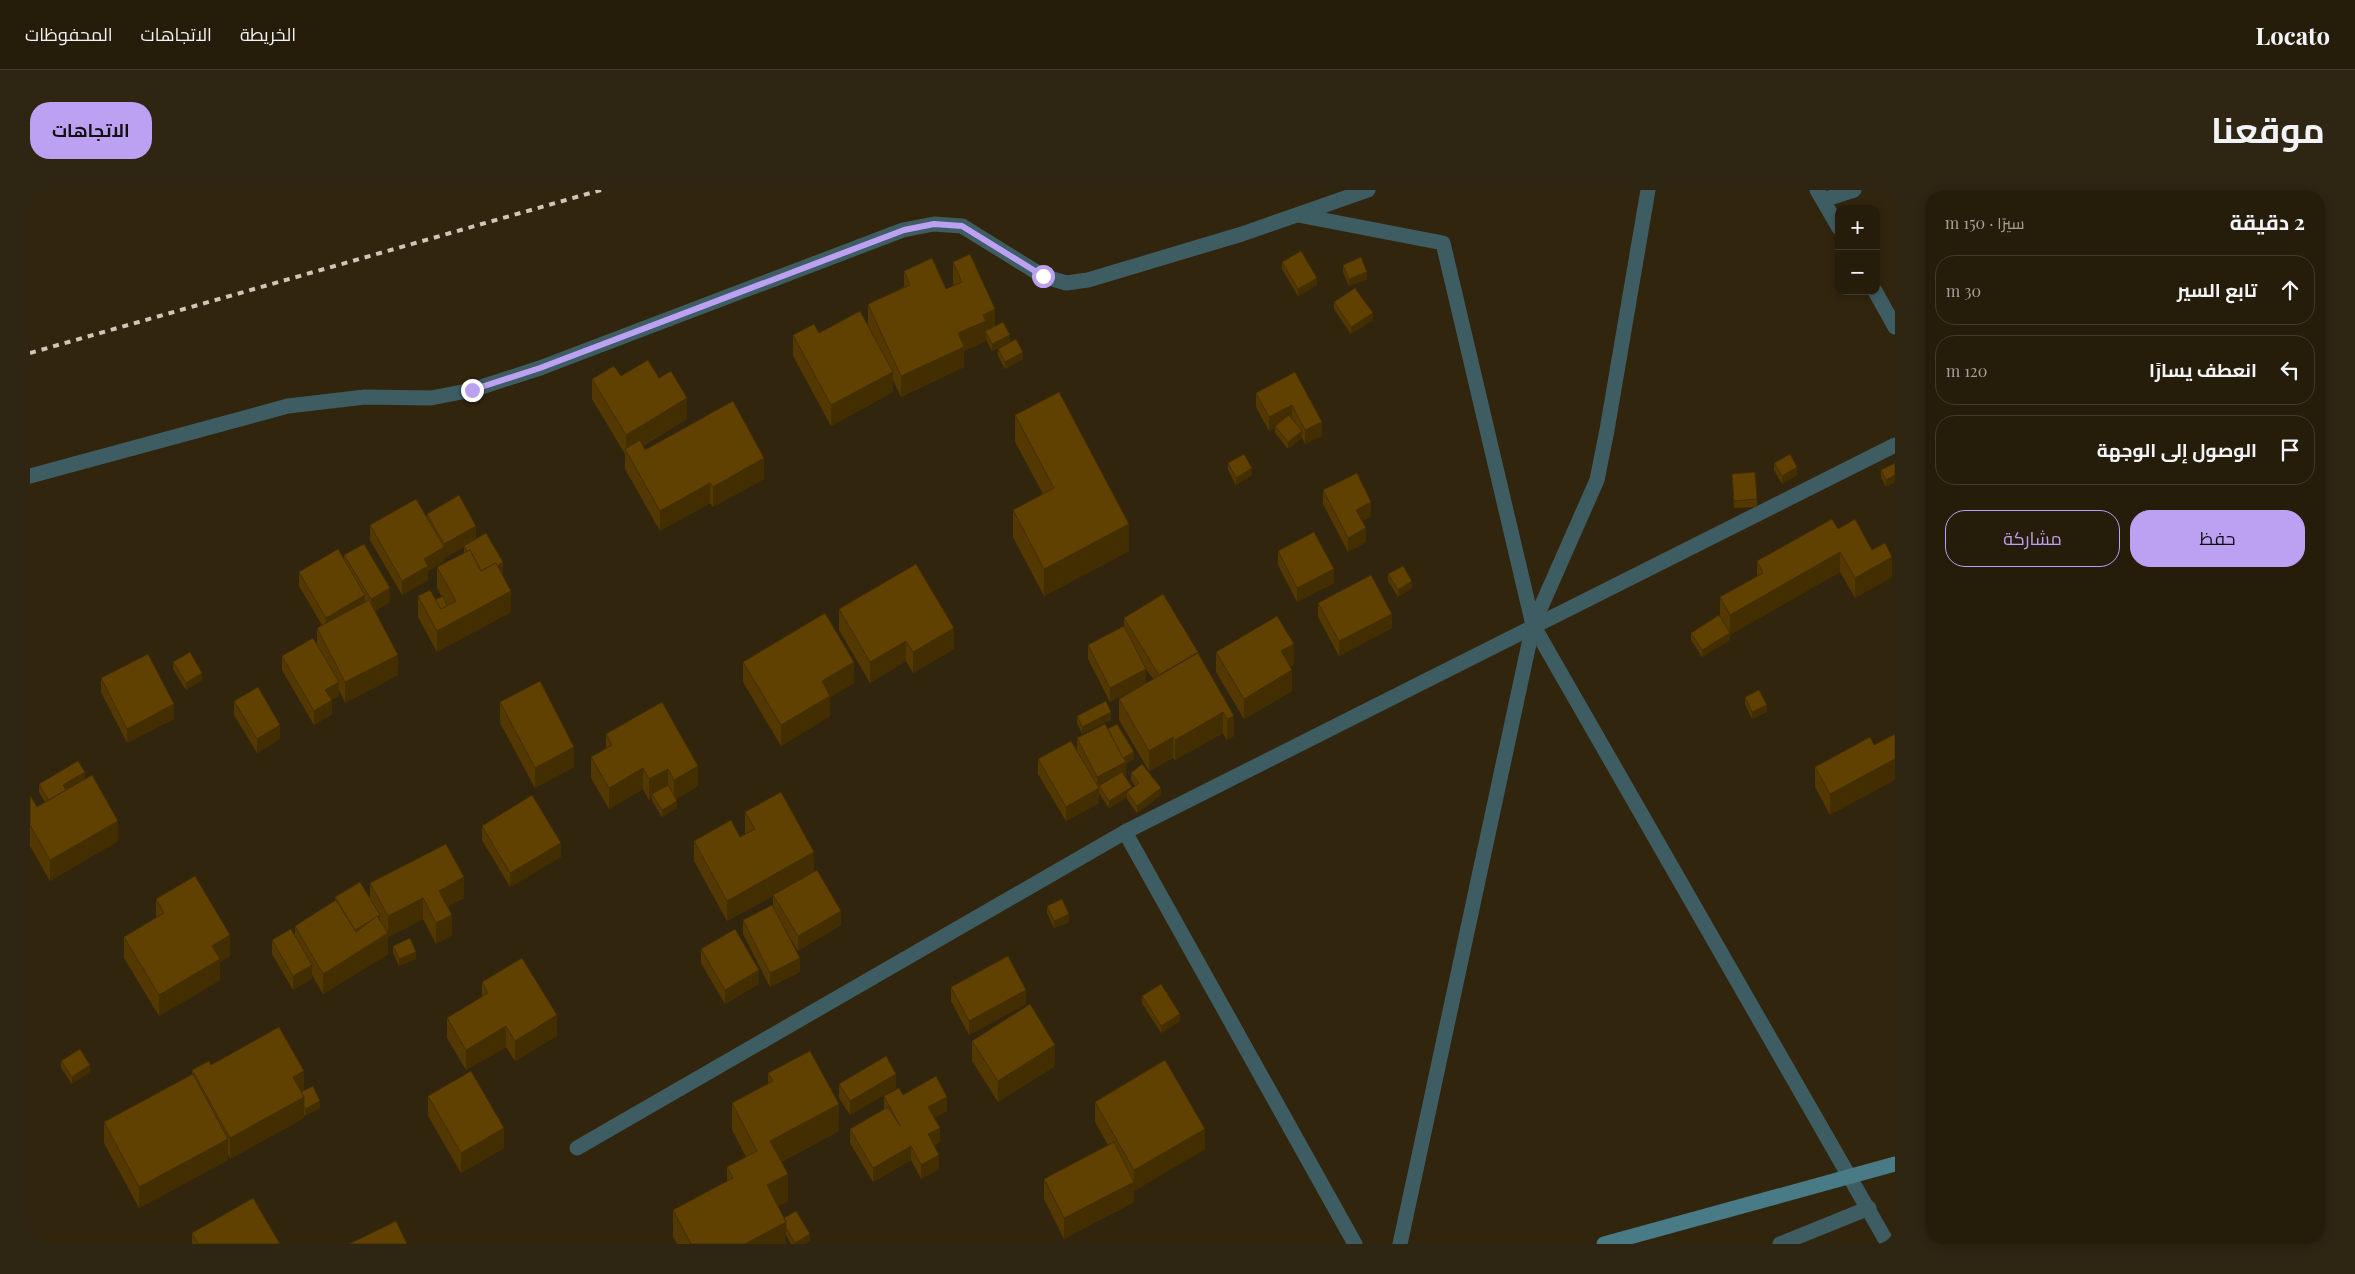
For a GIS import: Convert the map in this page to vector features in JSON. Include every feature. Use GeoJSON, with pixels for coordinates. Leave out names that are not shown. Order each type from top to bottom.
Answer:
{"type":"FeatureCollection","features":[{"type":"Feature","properties":{"kind":"street"},"geometry":{"type":"LineString","coordinates":[[30,476],[288,406],[366,397],[431,398],[472,390],[540,368],[911,228],[934,224],[962,226],[1043,276],[1066,283],[1088,280],[1242,234],[1368,190]]}},
{"type":"Feature","properties":{"kind":"street"},"geometry":{"type":"LineString","coordinates":[[1400,1244],[1533,625],[1596,480],[1607,430],[1648,190]]}},
{"type":"Feature","properties":{"kind":"street"},"geometry":{"type":"LineString","coordinates":[[1835,221],[1820,195],[1854,190]]}},
{"type":"Feature","properties":{"kind":"street"},"geometry":{"type":"LineString","coordinates":[[1297,214],[1443,243],[1533,625],[1888,1244]]}},
{"type":"Feature","properties":{"kind":"street"},"geometry":{"type":"LineString","coordinates":[[1877,295],[1895,326]]}},
{"type":"Feature","properties":{"kind":"street"},"geometry":{"type":"LineString","coordinates":[[577,1148],[1125,832],[1895,444]]}},
{"type":"Feature","properties":{"kind":"street"},"geometry":{"type":"LineString","coordinates":[[1125,832],[1355,1244]]}},
{"type":"Feature","properties":{"kind":"street"},"geometry":{"type":"LineString","coordinates":[[1604,1244],[1895,1164]]}},
{"type":"Feature","properties":{"kind":"street"},"geometry":{"type":"LineString","coordinates":[[1780,1244],[1869,1208]]}},
{"type":"Feature","properties":{"kind":"building"},"geometry":{"type":"Polygon","coordinates":[[[1301,251],[1317,278],[1298,289],[1282,262],[1301,251]]]}},
{"type":"Feature","properties":{"kind":"building"},"geometry":{"type":"Polygon","coordinates":[[[970,254],[995,309],[983,315],[986,321],[958,333],[964,347],[901,376],[868,304],[910,285],[904,271],[932,258],[946,289],[962,282],[953,262],[970,254]]]}},
{"type":"Feature","properties":{"kind":"building"},"geometry":{"type":"Polygon","coordinates":[[[1361,257],[1367,272],[1349,279],[1343,265],[1361,257]]]}},
{"type":"Feature","properties":{"kind":"building"},"geometry":{"type":"Polygon","coordinates":[[[1355,288],[1373,313],[1351,327],[1334,302],[1355,288]]]}},
{"type":"Feature","properties":{"kind":"building"},"geometry":{"type":"Polygon","coordinates":[[[860,311],[893,372],[831,405],[793,335],[814,324],[819,333],[860,311]]]}},
{"type":"Feature","properties":{"kind":"building"},"geometry":{"type":"Polygon","coordinates":[[[1003,322],[1010,335],[992,344],[985,331],[1003,322]]]}},
{"type":"Feature","properties":{"kind":"building"},"geometry":{"type":"Polygon","coordinates":[[[1016,339],[1023,352],[1005,362],[998,349],[1016,339]]]}},
{"type":"Feature","properties":{"kind":"building"},"geometry":{"type":"Polygon","coordinates":[[[648,360],[659,378],[671,371],[687,398],[626,435],[592,379],[614,366],[621,376],[648,360]]]}},
{"type":"Feature","properties":{"kind":"building"},"geometry":{"type":"Polygon","coordinates":[[[1295,372],[1322,422],[1305,430],[1292,405],[1269,417],[1256,393],[1295,372]]]}},
{"type":"Feature","properties":{"kind":"building"},"geometry":{"type":"Polygon","coordinates":[[[1059,392],[1129,524],[1044,569],[1013,510],[1054,488],[1015,415],[1059,392]]]}},
{"type":"Feature","properties":{"kind":"building"},"geometry":{"type":"Polygon","coordinates":[[[733,401],[764,458],[713,487],[710,483],[660,511],[625,449],[640,440],[645,450],[733,401]]]}},
{"type":"Feature","properties":{"kind":"building"},"geometry":{"type":"Polygon","coordinates":[[[1289,415],[1302,431],[1288,442],[1275,426],[1289,415]]]}},
{"type":"Feature","properties":{"kind":"building"},"geometry":{"type":"Polygon","coordinates":[[[1244,454],[1252,468],[1236,478],[1228,463],[1244,454]]]}},
{"type":"Feature","properties":{"kind":"building"},"geometry":{"type":"Polygon","coordinates":[[[1790,454],[1797,467],[1782,476],[1774,463],[1790,454]]]}},
{"type":"Feature","properties":{"kind":"building"},"geometry":{"type":"Polygon","coordinates":[[[1895,463],[1895,475],[1886,480],[1881,470],[1895,463]]]}},
{"type":"Feature","properties":{"kind":"building"},"geometry":{"type":"Polygon","coordinates":[[[1755,472],[1757,499],[1734,501],[1732,474],[1755,472]]]}},
{"type":"Feature","properties":{"kind":"building"},"geometry":{"type":"Polygon","coordinates":[[[1357,473],[1371,502],[1356,510],[1366,528],[1348,538],[1323,490],[1357,473]]]}},
{"type":"Feature","properties":{"kind":"building"},"geometry":{"type":"Polygon","coordinates":[[[459,495],[476,526],[444,544],[427,514],[459,495]]]}},
{"type":"Feature","properties":{"kind":"building"},"geometry":{"type":"Polygon","coordinates":[[[416,499],[444,547],[424,559],[428,566],[402,581],[370,525],[416,499]]]}},
{"type":"Feature","properties":{"kind":"building"},"geometry":{"type":"Polygon","coordinates":[[[1832,519],[1838,529],[1855,519],[1872,550],[1885,543],[1892,557],[1855,578],[1840,552],[1730,615],[1720,597],[1763,573],[1757,561],[1832,519]]]}},
{"type":"Feature","properties":{"kind":"building"},"geometry":{"type":"Polygon","coordinates":[[[1314,532],[1334,569],[1297,588],[1278,551],[1314,532]]]}},
{"type":"Feature","properties":{"kind":"building"},"geometry":{"type":"Polygon","coordinates":[[[486,533],[503,562],[497,566],[496,563],[481,571],[470,550],[467,551],[464,546],[486,533]]]}},
{"type":"Feature","properties":{"kind":"building"},"geometry":{"type":"Polygon","coordinates":[[[364,544],[390,588],[371,599],[344,555],[364,544]]]}},
{"type":"Feature","properties":{"kind":"building"},"geometry":{"type":"Polygon","coordinates":[[[338,549],[365,595],[326,618],[299,572],[338,549]]]}},
{"type":"Feature","properties":{"kind":"building"},"geometry":{"type":"Polygon","coordinates":[[[470,550],[481,571],[496,563],[511,591],[437,631],[418,596],[430,590],[441,609],[456,601],[437,567],[470,550]]]}},
{"type":"Feature","properties":{"kind":"building"},"geometry":{"type":"Polygon","coordinates":[[[916,564],[954,628],[913,652],[906,641],[870,662],[839,609],[916,564]]]}},
{"type":"Feature","properties":{"kind":"building"},"geometry":{"type":"Polygon","coordinates":[[[1403,566],[1412,581],[1398,590],[1388,574],[1403,566]]]}},
{"type":"Feature","properties":{"kind":"building"},"geometry":{"type":"Polygon","coordinates":[[[1371,575],[1392,614],[1339,641],[1318,603],[1371,575]]]}},
{"type":"Feature","properties":{"kind":"building"},"geometry":{"type":"Polygon","coordinates":[[[1163,594],[1198,652],[1159,675],[1124,618],[1163,594]]]}},
{"type":"Feature","properties":{"kind":"building"},"geometry":{"type":"Polygon","coordinates":[[[443,596],[447,606],[441,609],[435,600],[443,596]]]}},
{"type":"Feature","properties":{"kind":"building"},"geometry":{"type":"Polygon","coordinates":[[[369,600],[398,655],[345,682],[317,628],[369,600]]]}},
{"type":"Feature","properties":{"kind":"building"},"geometry":{"type":"Polygon","coordinates":[[[825,613],[854,662],[822,681],[830,696],[781,725],[743,662],[825,613]]]}},
{"type":"Feature","properties":{"kind":"building"},"geometry":{"type":"Polygon","coordinates":[[[1719,615],[1730,633],[1702,650],[1691,633],[1719,615]]]}},
{"type":"Feature","properties":{"kind":"building"},"geometry":{"type":"Polygon","coordinates":[[[1277,616],[1294,644],[1281,651],[1292,670],[1244,699],[1216,652],[1277,616]]]}},
{"type":"Feature","properties":{"kind":"building"},"geometry":{"type":"Polygon","coordinates":[[[1124,626],[1146,669],[1110,688],[1088,645],[1124,626]]]}},
{"type":"Feature","properties":{"kind":"building"},"geometry":{"type":"Polygon","coordinates":[[[313,638],[339,682],[325,690],[332,700],[314,711],[282,656],[313,638]]]}},
{"type":"Feature","properties":{"kind":"building"},"geometry":{"type":"Polygon","coordinates":[[[190,652],[202,673],[186,683],[173,662],[190,652]]]}},
{"type":"Feature","properties":{"kind":"building"},"geometry":{"type":"Polygon","coordinates":[[[1198,653],[1234,716],[1227,719],[1223,712],[1175,740],[1173,737],[1149,751],[1119,699],[1198,653]]]}},
{"type":"Feature","properties":{"kind":"building"},"geometry":{"type":"Polygon","coordinates":[[[148,654],[174,704],[127,729],[101,678],[148,654]]]}},
{"type":"Feature","properties":{"kind":"building"},"geometry":{"type":"Polygon","coordinates":[[[540,681],[574,747],[535,768],[500,702],[540,681]]]}},
{"type":"Feature","properties":{"kind":"building"},"geometry":{"type":"Polygon","coordinates":[[[258,687],[280,725],[257,739],[234,701],[258,687]]]}},
{"type":"Feature","properties":{"kind":"building"},"geometry":{"type":"Polygon","coordinates":[[[1759,690],[1767,705],[1752,712],[1745,697],[1759,690]]]}},
{"type":"Feature","properties":{"kind":"building"},"geometry":{"type":"Polygon","coordinates":[[[1106,701],[1111,712],[1082,727],[1077,716],[1106,701]]]}},
{"type":"Feature","properties":{"kind":"building"},"geometry":{"type":"Polygon","coordinates":[[[662,702],[698,766],[674,780],[668,769],[649,779],[643,768],[609,788],[591,757],[612,745],[606,734],[662,702]]]}},
{"type":"Feature","properties":{"kind":"building"},"geometry":{"type":"Polygon","coordinates":[[[1105,724],[1126,762],[1097,777],[1077,738],[1105,724]]]}},
{"type":"Feature","properties":{"kind":"building"},"geometry":{"type":"Polygon","coordinates":[[[1117,724],[1134,752],[1123,758],[1108,729],[1117,724]]]}},
{"type":"Feature","properties":{"kind":"building"},"geometry":{"type":"Polygon","coordinates":[[[1895,734],[1895,759],[1830,794],[1815,767],[1870,737],[1874,745],[1895,734]]]}},
{"type":"Feature","properties":{"kind":"building"},"geometry":{"type":"Polygon","coordinates":[[[1071,741],[1099,788],[1066,807],[1038,759],[1071,741]]]}},
{"type":"Feature","properties":{"kind":"building"},"geometry":{"type":"Polygon","coordinates":[[[78,761],[85,772],[63,785],[66,790],[48,800],[39,784],[78,761]]]}},
{"type":"Feature","properties":{"kind":"building"},"geometry":{"type":"Polygon","coordinates":[[[1142,764],[1161,788],[1137,806],[1127,792],[1139,783],[1131,773],[1142,764]]]}},
{"type":"Feature","properties":{"kind":"building"},"geometry":{"type":"Polygon","coordinates":[[[1122,772],[1132,787],[1109,801],[1099,786],[1122,772]]]}},
{"type":"Feature","properties":{"kind":"building"},"geometry":{"type":"Polygon","coordinates":[[[92,775],[118,821],[50,860],[30,825],[30,795],[37,807],[92,775]]]}},
{"type":"Feature","properties":{"kind":"building"},"geometry":{"type":"Polygon","coordinates":[[[668,785],[677,801],[662,810],[652,794],[668,785]]]}},
{"type":"Feature","properties":{"kind":"building"},"geometry":{"type":"Polygon","coordinates":[[[781,792],[814,852],[727,901],[694,841],[731,820],[740,837],[755,829],[745,812],[781,792]]]}},
{"type":"Feature","properties":{"kind":"building"},"geometry":{"type":"Polygon","coordinates":[[[532,795],[561,843],[510,873],[482,826],[532,795]]]}},
{"type":"Feature","properties":{"kind":"building"},"geometry":{"type":"Polygon","coordinates":[[[446,844],[464,877],[439,891],[452,915],[436,923],[423,898],[388,916],[370,883],[446,844]]]}},
{"type":"Feature","properties":{"kind":"building"},"geometry":{"type":"Polygon","coordinates":[[[817,870],[841,911],[798,936],[773,895],[817,870]]]}},
{"type":"Feature","properties":{"kind":"building"},"geometry":{"type":"Polygon","coordinates":[[[195,876],[230,935],[212,946],[220,959],[159,995],[124,937],[164,913],[156,899],[195,876]]]}},
{"type":"Feature","properties":{"kind":"building"},"geometry":{"type":"Polygon","coordinates":[[[360,882],[380,915],[355,930],[335,897],[360,882]]]}},
{"type":"Feature","properties":{"kind":"building"},"geometry":{"type":"Polygon","coordinates":[[[1062,899],[1069,914],[1054,921],[1047,906],[1062,899]]]}},
{"type":"Feature","properties":{"kind":"building"},"geometry":{"type":"Polygon","coordinates":[[[336,900],[356,932],[377,916],[388,933],[323,974],[295,926],[336,900]]]}},
{"type":"Feature","properties":{"kind":"building"},"geometry":{"type":"Polygon","coordinates":[[[772,905],[800,958],[770,973],[743,920],[772,905]]]}},
{"type":"Feature","properties":{"kind":"building"},"geometry":{"type":"Polygon","coordinates":[[[291,929],[312,965],[293,976],[272,940],[291,929]]]}},
{"type":"Feature","properties":{"kind":"building"},"geometry":{"type":"Polygon","coordinates":[[[735,929],[759,970],[725,990],[701,949],[735,929]]]}},
{"type":"Feature","properties":{"kind":"building"},"geometry":{"type":"Polygon","coordinates":[[[410,938],[416,952],[399,959],[393,946],[410,938]]]}},
{"type":"Feature","properties":{"kind":"building"},"geometry":{"type":"Polygon","coordinates":[[[1008,956],[1026,990],[969,1021],[951,987],[1008,956]]]}},
{"type":"Feature","properties":{"kind":"building"},"geometry":{"type":"Polygon","coordinates":[[[522,958],[557,1015],[515,1041],[506,1026],[466,1050],[447,1018],[488,993],[482,982],[522,958]]]}},
{"type":"Feature","properties":{"kind":"building"},"geometry":{"type":"Polygon","coordinates":[[[1161,984],[1180,1014],[1161,1026],[1142,996],[1161,984]]]}},
{"type":"Feature","properties":{"kind":"building"},"geometry":{"type":"Polygon","coordinates":[[[1030,1004],[1055,1045],[998,1081],[972,1041],[1030,1004]]]}},
{"type":"Feature","properties":{"kind":"building"},"geometry":{"type":"Polygon","coordinates":[[[279,1027],[304,1071],[293,1077],[304,1097],[230,1138],[192,1070],[209,1061],[211,1065],[279,1027]]]}},
{"type":"Feature","properties":{"kind":"building"},"geometry":{"type":"Polygon","coordinates":[[[80,1049],[90,1065],[72,1077],[61,1061],[80,1049]]]}},
{"type":"Feature","properties":{"kind":"building"},"geometry":{"type":"Polygon","coordinates":[[[810,1051],[839,1104],[770,1141],[788,1174],[767,1185],[786,1222],[745,1244],[691,1244],[673,1210],[733,1178],[727,1167],[757,1151],[732,1103],[773,1081],[768,1073],[810,1051]]]}},
{"type":"Feature","properties":{"kind":"building"},"geometry":{"type":"Polygon","coordinates":[[[886,1056],[896,1074],[850,1101],[839,1084],[886,1056]]]}},
{"type":"Feature","properties":{"kind":"building"},"geometry":{"type":"Polygon","coordinates":[[[1165,1060],[1205,1129],[1134,1170],[1095,1102],[1165,1060]]]}},
{"type":"Feature","properties":{"kind":"building"},"geometry":{"type":"Polygon","coordinates":[[[471,1071],[504,1128],[461,1153],[428,1096],[471,1071]]]}},
{"type":"Feature","properties":{"kind":"building"},"geometry":{"type":"Polygon","coordinates":[[[193,1074],[228,1139],[139,1187],[104,1122],[193,1074]]]}},
{"type":"Feature","properties":{"kind":"building"},"geometry":{"type":"Polygon","coordinates":[[[936,1076],[947,1097],[928,1107],[940,1128],[928,1134],[939,1155],[921,1165],[911,1146],[873,1168],[850,1129],[888,1107],[900,1126],[884,1096],[899,1088],[903,1095],[936,1076]]]}},
{"type":"Feature","properties":{"kind":"building"},"geometry":{"type":"Polygon","coordinates":[[[313,1086],[320,1101],[305,1109],[304,1097],[301,1092],[313,1086]]]}},
{"type":"Feature","properties":{"kind":"building"},"geometry":{"type":"Polygon","coordinates":[[[1114,1142],[1134,1182],[1064,1218],[1044,1179],[1114,1142]]]}},
{"type":"Feature","properties":{"kind":"building"},"geometry":{"type":"Polygon","coordinates":[[[253,1198],[280,1244],[198,1244],[192,1233],[253,1198]]]}},
{"type":"Feature","properties":{"kind":"building"},"geometry":{"type":"Polygon","coordinates":[[[796,1211],[810,1234],[795,1243],[786,1228],[784,1218],[796,1211]]]}},
{"type":"Feature","properties":{"kind":"building"},"geometry":{"type":"Polygon","coordinates":[[[396,1221],[407,1244],[349,1244],[396,1221]]]}},
{"type":"Feature","properties":{"kind":"railway"},"geometry":{"type":"LineString","coordinates":[[30,353],[601,190]]}},
{"type":"Feature","properties":{"kind":"route"},"geometry":{"type":"LineString","coordinates":[[472,390],[540,368],[904,230],[934,224],[962,226],[1043,276]]}}]}
